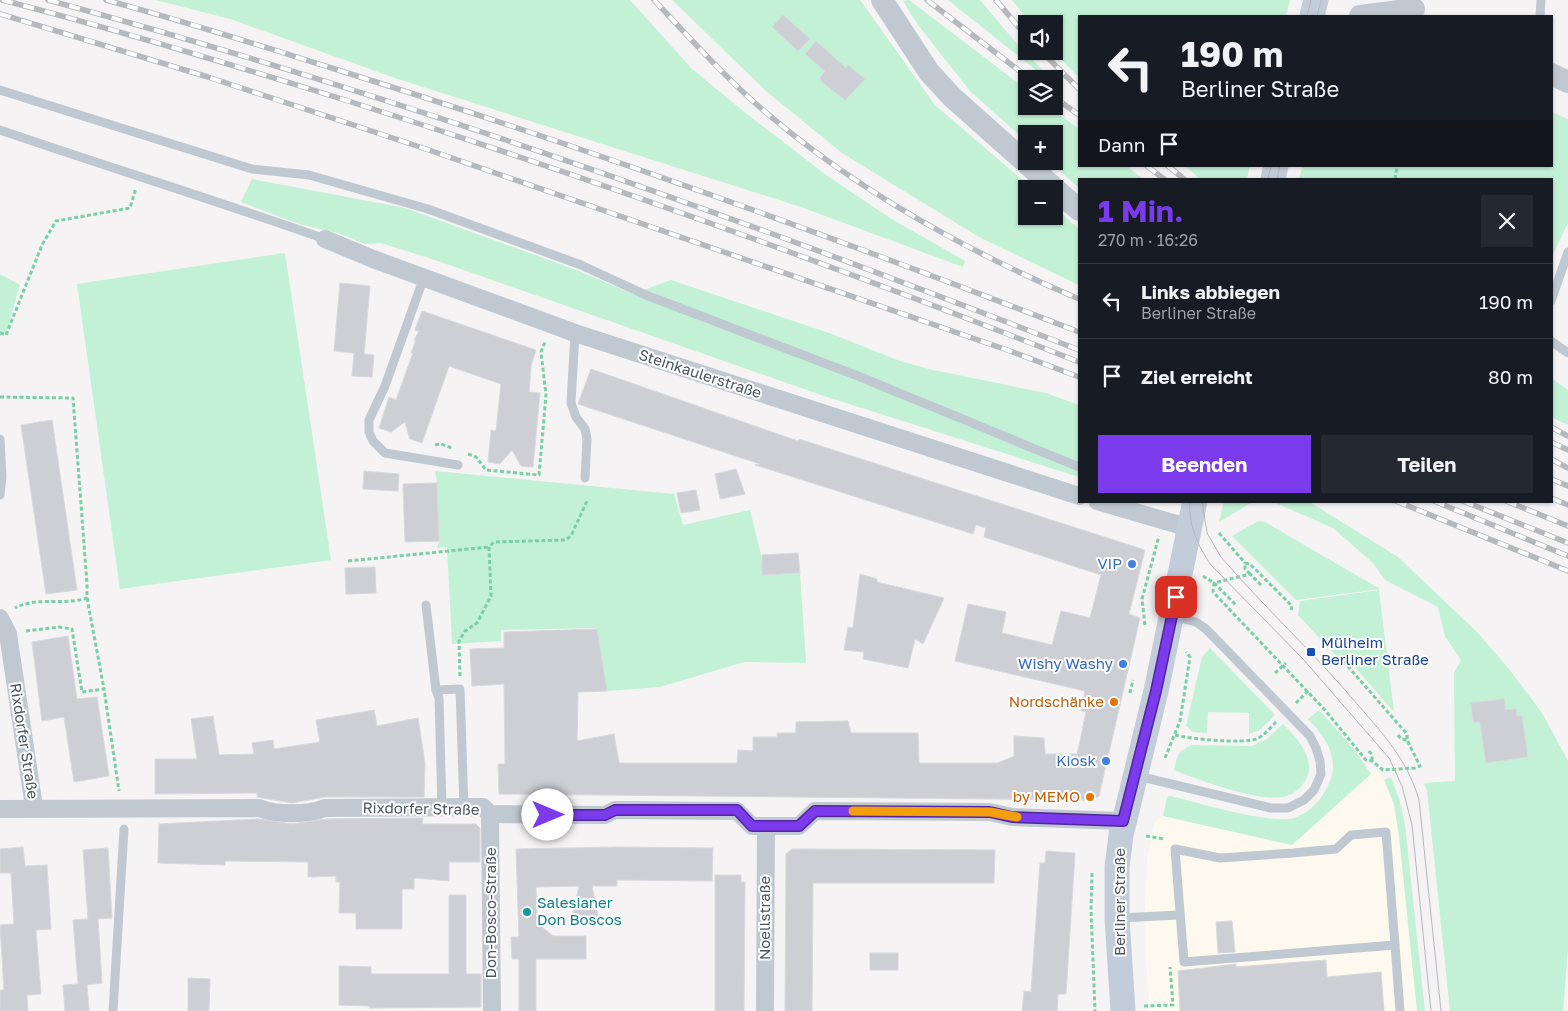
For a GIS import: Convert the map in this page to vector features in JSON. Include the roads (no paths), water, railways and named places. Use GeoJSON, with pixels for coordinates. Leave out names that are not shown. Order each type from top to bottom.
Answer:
{"type":"FeatureCollection","features":[{"type":"Feature","properties":{"kind":"main road"},"geometry":{"type":"LineString","coordinates":[[1312,15],[1316,0]]}},
{"type":"Feature","properties":{"kind":"main road","name":"Berliner Straße"},"geometry":{"type":"LineString","coordinates":[[1138,1007],[1117,918],[1117,867],[1123,821],[1147,778],[1170,625],[1195,503]]}},
{"type":"Feature","properties":{"kind":"street"},"geometry":{"type":"LineString","coordinates":[[882,0],[929,72],[952,97],[1078,209]]}},
{"type":"Feature","properties":{"kind":"street"},"geometry":{"type":"LineString","coordinates":[[1391,0],[1416,9]]}},
{"type":"Feature","properties":{"kind":"street"},"geometry":{"type":"LineString","coordinates":[[1368,15],[1416,9]]}},
{"type":"Feature","properties":{"kind":"street"},"geometry":{"type":"LineString","coordinates":[[1553,75],[1568,82]]}},
{"type":"Feature","properties":{"kind":"street","name":"Steinkaulerstraße"},"geometry":{"type":"LineString","coordinates":[[325,239],[372,259],[575,333],[1078,496]]}},
{"type":"Feature","properties":{"kind":"street"},"geometry":{"type":"LineString","coordinates":[[1108,503],[1136,508],[1190,528]]}},
{"type":"Feature","properties":{"kind":"street","name":"Rixdorfer Straße"},"geometry":{"type":"LineString","coordinates":[[5,614],[34,807]]}},
{"type":"Feature","properties":{"kind":"street","name":"Rixdorfer Straße"},"geometry":{"type":"LineString","coordinates":[[0,809],[34,807],[121,809],[259,808],[268,812],[316,812],[325,808],[483,807],[490,814],[605,815],[615,810],[737,810],[752,826],[799,826],[815,811],[990,812],[1012,817],[1123,821]]}},
{"type":"Feature","properties":{"kind":"street","name":"Don-Bosco-Straße"},"geometry":{"type":"LineString","coordinates":[[490,814],[492,1011]]}},
{"type":"Feature","properties":{"kind":"street","name":"Noellstraße"},"geometry":{"type":"LineString","coordinates":[[765,1011],[766,826]]}},
{"type":"Feature","properties":{"kind":"lane"},"geometry":{"type":"LineString","coordinates":[[1540,15],[1541,0]]}},
{"type":"Feature","properties":{"kind":"lane"},"geometry":{"type":"LineString","coordinates":[[0,90],[252,169],[308,175],[454,218],[581,265],[646,295],[858,376],[1078,468]]}},
{"type":"Feature","properties":{"kind":"lane"},"geometry":{"type":"LineString","coordinates":[[0,130],[138,178],[228,205],[325,239]]}},
{"type":"Feature","properties":{"kind":"lane"},"geometry":{"type":"LineString","coordinates":[[1553,295],[1568,252]]}},
{"type":"Feature","properties":{"kind":"lane"},"geometry":{"type":"LineString","coordinates":[[424,277],[385,386],[369,420],[369,432],[373,441],[385,453],[458,465]]}},
{"type":"Feature","properties":{"kind":"lane"},"geometry":{"type":"LineString","coordinates":[[575,333],[571,403],[576,416],[585,429],[587,439],[585,478]]}},
{"type":"Feature","properties":{"kind":"lane"},"geometry":{"type":"LineString","coordinates":[[1553,342],[1568,353]]}},
{"type":"Feature","properties":{"kind":"lane"},"geometry":{"type":"LineString","coordinates":[[0,439],[2,476],[0,495]]}},
{"type":"Feature","properties":{"kind":"lane"},"geometry":{"type":"LineString","coordinates":[[426,605],[436,690],[439,698],[442,808]]}},
{"type":"Feature","properties":{"kind":"lane"},"geometry":{"type":"LineString","coordinates":[[1147,778],[1271,808],[1288,808],[1304,800],[1314,790],[1320,774],[1320,761],[1310,736],[1206,629],[1196,622],[1170,625]]}},
{"type":"Feature","properties":{"kind":"lane"},"geometry":{"type":"LineString","coordinates":[[436,690],[460,689],[464,808]]}},
{"type":"Feature","properties":{"kind":"lane"},"geometry":{"type":"LineString","coordinates":[[113,1011],[124,829]]}},
{"type":"Feature","properties":{"kind":"lane"},"geometry":{"type":"LineString","coordinates":[[1395,945],[1184,962],[1175,849],[1220,858],[1274,854],[1336,849],[1351,835],[1386,832],[1395,945],[1400,1011]]}},
{"type":"Feature","properties":{"kind":"lane"},"geometry":{"type":"LineString","coordinates":[[1117,918],[1180,915]]}},
{"type":"Feature","properties":{"kind":"tram line"},"geometry":{"type":"LineString","coordinates":[[1307,15],[1311,0]]}},
{"type":"Feature","properties":{"kind":"tram line"},"geometry":{"type":"LineString","coordinates":[[1317,15],[1321,0]]}},
{"type":"Feature","properties":{"kind":"tram line"},"geometry":{"type":"LineString","coordinates":[[1268,178],[1271,167]]}},
{"type":"Feature","properties":{"kind":"tram line"},"geometry":{"type":"LineString","coordinates":[[1277,178],[1280,167]]}},
{"type":"Feature","properties":{"kind":"tram line"},"geometry":{"type":"LineString","coordinates":[[1190,503],[1192,527],[1211,565],[1303,659],[1389,758],[1402,786],[1412,825],[1431,1011]]}},
{"type":"Feature","properties":{"kind":"tram line"},"geometry":{"type":"LineString","coordinates":[[1202,503],[1207,533],[1221,557],[1368,716],[1394,749],[1408,773],[1419,800],[1441,1011]]}},
{"type":"Feature","properties":{"kind":"railway"},"geometry":{"type":"LineString","coordinates":[[2,0],[219,61],[533,161],[807,258],[1078,362]]}},
{"type":"Feature","properties":{"kind":"railway"},"geometry":{"type":"LineString","coordinates":[[48,0],[309,76],[568,161],[824,253],[1078,350]]}},
{"type":"Feature","properties":{"kind":"railway"},"geometry":{"type":"LineString","coordinates":[[106,0],[193,25],[525,130],[803,228],[1078,332]]}},
{"type":"Feature","properties":{"kind":"railway"},"geometry":{"type":"LineString","coordinates":[[654,0],[703,53],[742,91],[791,133],[829,162],[909,214],[993,259],[1078,299]]}},
{"type":"Feature","properties":{"kind":"railway"},"geometry":{"type":"LineString","coordinates":[[927,0],[1018,70]]}},
{"type":"Feature","properties":{"kind":"railway"},"geometry":{"type":"LineString","coordinates":[[996,0],[1018,26]]}},
{"type":"Feature","properties":{"kind":"railway"},"geometry":{"type":"LineString","coordinates":[[0,14],[208,77],[426,149],[1010,351],[1078,377]]}},
{"type":"Feature","properties":{"kind":"railway"},"geometry":{"type":"LineString","coordinates":[[1050,60],[1078,88]]}},
{"type":"Feature","properties":{"kind":"railway"},"geometry":{"type":"LineString","coordinates":[[1063,103],[1078,114]]}},
{"type":"Feature","properties":{"kind":"railway"},"geometry":{"type":"LineString","coordinates":[[1148,167],[1163,178]]}},
{"type":"Feature","properties":{"kind":"railway"},"geometry":{"type":"LineString","coordinates":[[1169,167],[1183,178]]}},
{"type":"Feature","properties":{"kind":"railway"},"geometry":{"type":"LineString","coordinates":[[1553,428],[1568,436]]}},
{"type":"Feature","properties":{"kind":"railway"},"geometry":{"type":"LineString","coordinates":[[1553,443],[1568,450]]}},
{"type":"Feature","properties":{"kind":"railway"},"geometry":{"type":"LineString","coordinates":[[1553,460],[1568,468]]}},
{"type":"Feature","properties":{"kind":"railway"},"geometry":{"type":"LineString","coordinates":[[1553,480],[1568,486]]}},
{"type":"Feature","properties":{"kind":"railway"},"geometry":{"type":"LineString","coordinates":[[1553,499],[1568,505]]}},
{"type":"Feature","properties":{"kind":"railway"},"geometry":{"type":"LineString","coordinates":[[1401,503],[1568,571]]}},
{"type":"Feature","properties":{"kind":"railway"},"geometry":{"type":"LineString","coordinates":[[1439,503],[1568,556]]}},
{"type":"Feature","properties":{"kind":"railway"},"geometry":{"type":"LineString","coordinates":[[1468,503],[1568,543]]}},
{"type":"Feature","properties":{"kind":"railway"},"geometry":{"type":"LineString","coordinates":[[1511,503],[1568,526]]}},
{"type":"Feature","properties":{"kind":"place","name":"VIP"},"geometry":{"type":"Point","coordinates":[1132,564]}},
{"type":"Feature","properties":{"kind":"place","name":"Mülheim Berliner Straße"},"geometry":{"type":"Point","coordinates":[1311,652]}},
{"type":"Feature","properties":{"kind":"place","name":"Wishy Washy"},"geometry":{"type":"Point","coordinates":[1123,664]}},
{"type":"Feature","properties":{"kind":"place","name":"Nordschänke"},"geometry":{"type":"Point","coordinates":[1114,702]}},
{"type":"Feature","properties":{"kind":"place","name":"Kiosk"},"geometry":{"type":"Point","coordinates":[1106,761]}},
{"type":"Feature","properties":{"kind":"place","name":"by MEMO"},"geometry":{"type":"Point","coordinates":[1090,797]}},
{"type":"Feature","properties":{"kind":"place","name":"Salesianer Don Boscos"},"geometry":{"type":"Point","coordinates":[527,912]}}]}
